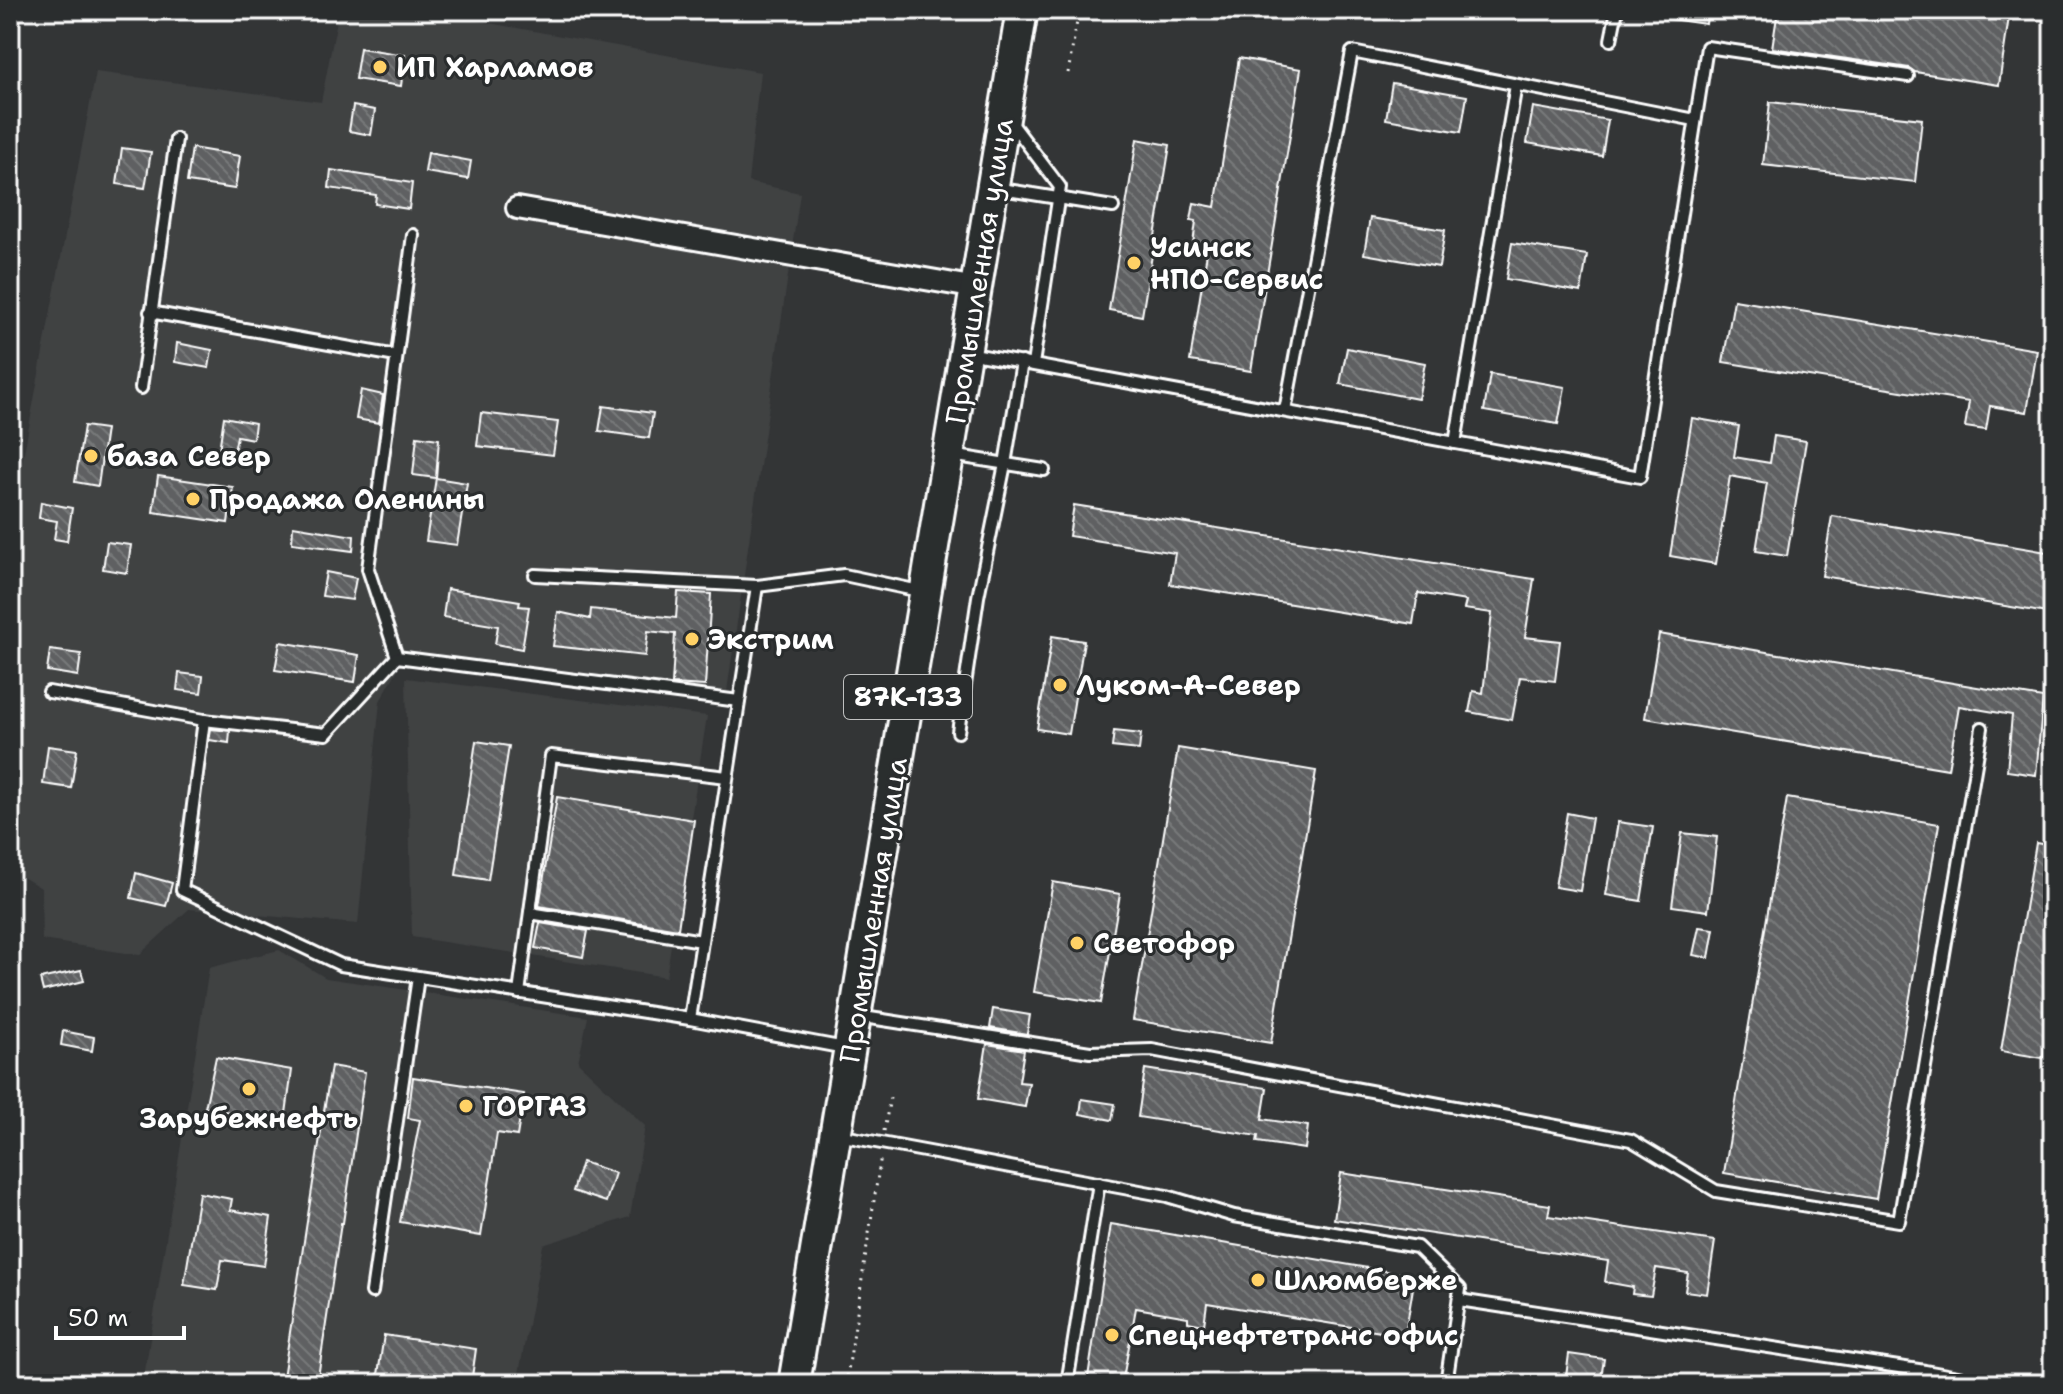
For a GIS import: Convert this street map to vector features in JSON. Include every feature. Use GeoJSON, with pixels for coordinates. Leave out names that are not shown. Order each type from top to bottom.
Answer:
{"type":"FeatureCollection","features":[{"type":"Feature","properties":{"kind":"main road","name":"Промышленная улица"},"geometry":{"type":"LineString","coordinates":[[794,1384],[1022,10]]}},
{"type":"Feature","properties":{"kind":"street"},"geometry":{"type":"LineString","coordinates":[[517,208],[977,288]]}},
{"type":"Feature","properties":{"kind":"lane"},"geometry":{"type":"LineString","coordinates":[[1611,40],[1617,10]]}},
{"type":"Feature","properties":{"kind":"lane"},"geometry":{"type":"LineString","coordinates":[[966,352],[1640,477],[1707,47],[1908,76]]}},
{"type":"Feature","properties":{"kind":"lane"},"geometry":{"type":"LineString","coordinates":[[1285,411],[1352,52],[1695,120]]}},
{"type":"Feature","properties":{"kind":"lane"},"geometry":{"type":"LineString","coordinates":[[1455,443],[1516,85]]}},
{"type":"Feature","properties":{"kind":"lane"},"geometry":{"type":"LineString","coordinates":[[958,732],[978,597],[1028,363],[1060,187],[1005,114]]}},
{"type":"Feature","properties":{"kind":"lane"},"geometry":{"type":"LineString","coordinates":[[141,388],[176,139]]}},
{"type":"Feature","properties":{"kind":"lane"},"geometry":{"type":"LineString","coordinates":[[993,188],[1113,207]]}},
{"type":"Feature","properties":{"kind":"lane"},"geometry":{"type":"LineString","coordinates":[[397,657],[368,569],[413,235]]}},
{"type":"Feature","properties":{"kind":"lane"},"geometry":{"type":"LineString","coordinates":[[150,312],[396,356]]}},
{"type":"Feature","properties":{"kind":"lane"},"geometry":{"type":"LineString","coordinates":[[949,455],[1044,470]]}},
{"type":"Feature","properties":{"kind":"lane"},"geometry":{"type":"LineString","coordinates":[[535,575],[757,586],[844,575],[926,593]]}},
{"type":"Feature","properties":{"kind":"lane"},"geometry":{"type":"LineString","coordinates":[[690,1019],[757,586]]}},
{"type":"Feature","properties":{"kind":"lane"},"geometry":{"type":"LineString","coordinates":[[397,657],[739,701]]}},
{"type":"Feature","properties":{"kind":"lane"},"geometry":{"type":"LineString","coordinates":[[49,692],[204,720],[326,734],[397,657]]}},
{"type":"Feature","properties":{"kind":"lane"},"geometry":{"type":"LineString","coordinates":[[204,720],[182,890],[341,965],[690,1019],[850,1048]]}},
{"type":"Feature","properties":{"kind":"lane"},"geometry":{"type":"LineString","coordinates":[[855,1016],[1090,1052],[1152,1050],[1631,1140],[1716,1191],[1899,1221],[1982,728]]}},
{"type":"Feature","properties":{"kind":"lane"},"geometry":{"type":"LineString","coordinates":[[519,993],[551,756],[727,777]]}},
{"type":"Feature","properties":{"kind":"lane"},"geometry":{"type":"LineString","coordinates":[[530,913],[702,941]]}},
{"type":"Feature","properties":{"kind":"lane"},"geometry":{"type":"LineString","coordinates":[[372,1292],[418,977]]}},
{"type":"Feature","properties":{"kind":"lane"},"geometry":{"type":"LineString","coordinates":[[835,1134],[1167,1196],[1234,1216],[1417,1247],[1460,1289],[1446,1384]]}},
{"type":"Feature","properties":{"kind":"lane"},"geometry":{"type":"LineString","coordinates":[[1067,1384],[1099,1183]]}},
{"type":"Feature","properties":{"kind":"lane"},"geometry":{"type":"LineString","coordinates":[[1459,1300],[1997,1384]]}},
{"type":"Feature","properties":{"kind":"path"},"geometry":{"type":"LineString","coordinates":[[1068,73],[1079,10]]}},
{"type":"Feature","properties":{"kind":"path"},"geometry":{"type":"LineString","coordinates":[[846,1384],[891,1092]]}},
{"type":"Feature","properties":{"kind":"shaded area"},"geometry":{"type":"Polygon","coordinates":[[[339,10],[417,10],[760,72],[748,182],[800,193],[727,691],[659,688],[406,655],[380,701],[358,924],[189,909],[139,955],[42,940],[41,888],[10,869],[10,527],[96,72],[321,102],[339,10]]]}},
{"type":"Feature","properties":{"kind":"shaded area"},"geometry":{"type":"Polygon","coordinates":[[[406,678],[707,716],[666,977],[412,937],[406,678]]]}},
{"type":"Feature","properties":{"kind":"shaded area"},"geometry":{"type":"Polygon","coordinates":[[[279,950],[326,978],[588,1017],[578,1062],[645,1126],[630,1217],[543,1245],[517,1384],[143,1384],[209,968],[279,950]]]}},
{"type":"Feature","properties":{"kind":"building"},"geometry":{"type":"Polygon","coordinates":[[[1663,10],[1708,10],[1706,24],[1663,18],[1663,10]]]}},
{"type":"Feature","properties":{"kind":"building"},"geometry":{"type":"Polygon","coordinates":[[[1778,10],[2010,10],[1999,85],[1772,48],[1778,10]]]}},
{"type":"Feature","properties":{"kind":"building","name":"ИП Харламов"},"geometry":{"type":"Polygon","coordinates":[[[360,48],[405,55],[401,86],[355,79],[360,48]]]}},
{"type":"Feature","properties":{"kind":"building"},"geometry":{"type":"Polygon","coordinates":[[[1239,58],[1301,69],[1251,371],[1190,361],[1208,246],[1193,244],[1196,221],[1191,220],[1194,203],[1215,207],[1239,58]]]}},
{"type":"Feature","properties":{"kind":"building"},"geometry":{"type":"Polygon","coordinates":[[[1392,83],[1467,96],[1461,132],[1386,119],[1392,83]]]}},
{"type":"Feature","properties":{"kind":"building"},"geometry":{"type":"Polygon","coordinates":[[[1770,102],[1922,119],[1915,182],[1763,165],[1770,102]]]}},
{"type":"Feature","properties":{"kind":"building"},"geometry":{"type":"Polygon","coordinates":[[[353,106],[375,110],[371,135],[349,131],[353,106]]]}},
{"type":"Feature","properties":{"kind":"building"},"geometry":{"type":"Polygon","coordinates":[[[1533,107],[1608,120],[1602,156],[1527,143],[1533,107]]]}},
{"type":"Feature","properties":{"kind":"building","name":"Усинск НПО-Сервис"},"geometry":{"type":"Polygon","coordinates":[[[1137,139],[1170,145],[1142,316],[1109,310],[1137,139]]]}},
{"type":"Feature","properties":{"kind":"building"},"geometry":{"type":"Polygon","coordinates":[[[122,148],[151,152],[145,188],[117,184],[122,148]]]}},
{"type":"Feature","properties":{"kind":"building"},"geometry":{"type":"Polygon","coordinates":[[[192,148],[240,156],[235,189],[187,182],[192,148]]]}},
{"type":"Feature","properties":{"kind":"building"},"geometry":{"type":"Polygon","coordinates":[[[428,153],[471,161],[468,179],[425,172],[428,153]]]}},
{"type":"Feature","properties":{"kind":"building"},"geometry":{"type":"Polygon","coordinates":[[[331,170],[412,183],[409,209],[375,204],[376,195],[329,188],[331,170]]]}},
{"type":"Feature","properties":{"kind":"building"},"geometry":{"type":"Polygon","coordinates":[[[1370,218],[1445,230],[1439,267],[1364,254],[1370,218]]]}},
{"type":"Feature","properties":{"kind":"building"},"geometry":{"type":"Polygon","coordinates":[[[1512,243],[1587,255],[1581,292],[1506,279],[1512,243]]]}},
{"type":"Feature","properties":{"kind":"building"},"geometry":{"type":"Polygon","coordinates":[[[1734,300],[2037,350],[2027,412],[1990,406],[1986,430],[1965,427],[1969,402],[1723,362],[1734,300]]]}},
{"type":"Feature","properties":{"kind":"building"},"geometry":{"type":"Polygon","coordinates":[[[177,343],[212,350],[209,368],[175,362],[177,343]]]}},
{"type":"Feature","properties":{"kind":"building"},"geometry":{"type":"Polygon","coordinates":[[[1347,348],[1425,363],[1418,399],[1340,384],[1347,348]]]}},
{"type":"Feature","properties":{"kind":"building"},"geometry":{"type":"Polygon","coordinates":[[[1490,374],[1565,387],[1558,424],[1484,411],[1490,374]]]}},
{"type":"Feature","properties":{"kind":"building"},"geometry":{"type":"Polygon","coordinates":[[[361,390],[383,395],[379,423],[356,419],[361,390]]]}},
{"type":"Feature","properties":{"kind":"building"},"geometry":{"type":"Polygon","coordinates":[[[603,406],[653,413],[649,438],[599,431],[603,406]]]}},
{"type":"Feature","properties":{"kind":"building"},"geometry":{"type":"Polygon","coordinates":[[[481,413],[558,422],[553,455],[477,446],[481,413]]]}},
{"type":"Feature","properties":{"kind":"building"},"geometry":{"type":"Polygon","coordinates":[[[224,417],[255,423],[253,439],[237,436],[234,452],[219,450],[224,417]]]}},
{"type":"Feature","properties":{"kind":"building"},"geometry":{"type":"Polygon","coordinates":[[[1692,418],[1739,426],[1734,457],[1770,463],[1774,436],[1806,441],[1787,556],[1756,551],[1767,483],[1730,476],[1716,564],[1670,556],[1692,418]]]}},
{"type":"Feature","properties":{"kind":"building","name":"база Север"},"geometry":{"type":"Polygon","coordinates":[[[84,426],[106,429],[98,486],[75,482],[84,426]]]}},
{"type":"Feature","properties":{"kind":"building"},"geometry":{"type":"Polygon","coordinates":[[[417,436],[439,439],[436,478],[413,475],[417,436]]]}},
{"type":"Feature","properties":{"kind":"building","name":"Продажа Оленины"},"geometry":{"type":"Polygon","coordinates":[[[158,476],[233,487],[228,523],[153,512],[158,476]]]}},
{"type":"Feature","properties":{"kind":"building"},"geometry":{"type":"Polygon","coordinates":[[[436,478],[467,483],[457,545],[426,541],[436,478]]]}},
{"type":"Feature","properties":{"kind":"building"},"geometry":{"type":"Polygon","coordinates":[[[41,502],[72,508],[67,541],[54,539],[57,521],[39,518],[41,502]]]}},
{"type":"Feature","properties":{"kind":"building"},"geometry":{"type":"Polygon","coordinates":[[[1074,505],[1534,579],[1525,637],[1560,641],[1555,681],[1520,677],[1512,720],[1469,712],[1473,691],[1483,693],[1492,613],[1464,609],[1466,601],[1418,593],[1413,624],[1170,584],[1175,553],[1069,536],[1074,505]]]}},
{"type":"Feature","properties":{"kind":"building"},"geometry":{"type":"Polygon","coordinates":[[[1832,516],[2053,553],[2053,614],[1822,576],[1832,516]]]}},
{"type":"Feature","properties":{"kind":"building"},"geometry":{"type":"Polygon","coordinates":[[[293,526],[354,536],[353,551],[292,543],[293,526]]]}},
{"type":"Feature","properties":{"kind":"building"},"geometry":{"type":"Polygon","coordinates":[[[107,542],[131,545],[127,573],[103,569],[107,542]]]}},
{"type":"Feature","properties":{"kind":"building"},"geometry":{"type":"Polygon","coordinates":[[[326,572],[356,578],[352,600],[322,596],[326,572]]]}},
{"type":"Feature","properties":{"kind":"building"},"geometry":{"type":"Polygon","coordinates":[[[447,589],[520,601],[519,606],[529,607],[522,649],[495,644],[498,626],[443,617],[447,589]]]}},
{"type":"Feature","properties":{"kind":"building"},"geometry":{"type":"Polygon","coordinates":[[[678,592],[711,594],[705,686],[672,684],[675,634],[648,631],[645,656],[553,646],[558,612],[590,619],[591,609],[676,618],[678,592]]]}},
{"type":"Feature","properties":{"kind":"building"},"geometry":{"type":"Polygon","coordinates":[[[1659,634],[2043,698],[2036,775],[2007,771],[2012,715],[1959,706],[1948,769],[1645,718],[1659,634]]]}},
{"type":"Feature","properties":{"kind":"building","name":"Луком-А-Север"},"geometry":{"type":"Polygon","coordinates":[[[1052,636],[1084,641],[1069,734],[1037,729],[1052,636]]]}},
{"type":"Feature","properties":{"kind":"building"},"geometry":{"type":"Polygon","coordinates":[[[280,642],[359,655],[355,682],[275,670],[280,642]]]}},
{"type":"Feature","properties":{"kind":"building"},"geometry":{"type":"Polygon","coordinates":[[[50,650],[81,654],[78,676],[47,671],[50,650]]]}},
{"type":"Feature","properties":{"kind":"building"},"geometry":{"type":"Polygon","coordinates":[[[179,673],[203,676],[201,693],[177,690],[179,673]]]}},
{"type":"Feature","properties":{"kind":"building"},"geometry":{"type":"Polygon","coordinates":[[[211,729],[230,731],[229,743],[209,740],[211,729]]]}},
{"type":"Feature","properties":{"kind":"building"},"geometry":{"type":"Polygon","coordinates":[[[1114,731],[1141,734],[1139,750],[1112,747],[1114,731]]]}},
{"type":"Feature","properties":{"kind":"building"},"geometry":{"type":"Polygon","coordinates":[[[476,741],[509,746],[488,880],[456,875],[476,741]]]}},
{"type":"Feature","properties":{"kind":"building"},"geometry":{"type":"Polygon","coordinates":[[[48,746],[77,750],[71,788],[43,784],[48,746]]]}},
{"type":"Feature","properties":{"kind":"building"},"geometry":{"type":"Polygon","coordinates":[[[1178,748],[1316,771],[1271,1043],[1133,1020],[1178,748]]]}},
{"type":"Feature","properties":{"kind":"building"},"geometry":{"type":"Polygon","coordinates":[[[557,797],[694,820],[678,929],[539,906],[557,797]]]}},
{"type":"Feature","properties":{"kind":"building"},"geometry":{"type":"Polygon","coordinates":[[[1787,798],[1939,824],[1876,1199],[1724,1173],[1787,798]]]}},
{"type":"Feature","properties":{"kind":"building"},"geometry":{"type":"Polygon","coordinates":[[[1567,813],[1592,818],[1580,891],[1555,887],[1567,813]]]}},
{"type":"Feature","properties":{"kind":"building"},"geometry":{"type":"Polygon","coordinates":[[[1618,822],[1653,827],[1641,901],[1606,895],[1618,822]]]}},
{"type":"Feature","properties":{"kind":"building"},"geometry":{"type":"Polygon","coordinates":[[[1682,833],[1717,837],[1708,911],[1672,906],[1682,833]]]}},
{"type":"Feature","properties":{"kind":"building"},"geometry":{"type":"Polygon","coordinates":[[[2036,843],[2053,846],[2053,973],[2047,1010],[2051,1011],[2043,1058],[2001,1051],[2036,843]]]}},
{"type":"Feature","properties":{"kind":"building"},"geometry":{"type":"Polygon","coordinates":[[[136,873],[172,883],[166,906],[131,898],[136,873]]]}},
{"type":"Feature","properties":{"kind":"building","name":"Светофор"},"geometry":{"type":"Polygon","coordinates":[[[1053,882],[1120,894],[1101,1003],[1034,992],[1053,882]]]}},
{"type":"Feature","properties":{"kind":"building"},"geometry":{"type":"Polygon","coordinates":[[[540,923],[588,931],[583,957],[535,948],[540,923]]]}},
{"type":"Feature","properties":{"kind":"building"},"geometry":{"type":"Polygon","coordinates":[[[1699,927],[1714,929],[1709,958],[1693,955],[1699,927]]]}},
{"type":"Feature","properties":{"kind":"building"},"geometry":{"type":"Polygon","coordinates":[[[81,970],[84,981],[43,991],[40,979],[81,970]]]}},
{"type":"Feature","properties":{"kind":"building"},"geometry":{"type":"Polygon","coordinates":[[[993,1009],[1030,1015],[1027,1034],[990,1028],[993,1009]]]}},
{"type":"Feature","properties":{"kind":"building"},"geometry":{"type":"Polygon","coordinates":[[[63,1031],[94,1037],[92,1051],[61,1045],[63,1031]]]}},
{"type":"Feature","properties":{"kind":"building"},"geometry":{"type":"Polygon","coordinates":[[[987,1044],[1024,1050],[1019,1082],[1029,1083],[1025,1107],[978,1099],[987,1044]]]}},
{"type":"Feature","properties":{"kind":"building","name":"Зарубежнефть"},"geometry":{"type":"Polygon","coordinates":[[[216,1057],[292,1070],[285,1121],[205,1108],[216,1057]]]}},
{"type":"Feature","properties":{"kind":"building"},"geometry":{"type":"Polygon","coordinates":[[[331,1066],[365,1072],[343,1223],[317,1384],[282,1384],[331,1066]]]}},
{"type":"Feature","properties":{"kind":"building"},"geometry":{"type":"Polygon","coordinates":[[[1145,1069],[1267,1088],[1262,1119],[1308,1126],[1305,1149],[1257,1142],[1258,1136],[1138,1117],[1145,1069]]]}},
{"type":"Feature","properties":{"kind":"building"},"geometry":{"type":"Polygon","coordinates":[[[413,1077],[524,1094],[517,1136],[497,1133],[481,1236],[400,1222],[420,1120],[408,1118],[413,1077]]]}},
{"type":"Feature","properties":{"kind":"building"},"geometry":{"type":"Polygon","coordinates":[[[1082,1099],[1115,1104],[1112,1120],[1080,1114],[1082,1099]]]}},
{"type":"Feature","properties":{"kind":"building"},"geometry":{"type":"Polygon","coordinates":[[[582,1162],[615,1173],[606,1202],[573,1191],[582,1162]]]}},
{"type":"Feature","properties":{"kind":"building"},"geometry":{"type":"Polygon","coordinates":[[[1341,1173],[1550,1205],[1548,1216],[1715,1241],[1707,1294],[1685,1291],[1688,1273],[1656,1268],[1651,1296],[1632,1294],[1633,1287],[1605,1282],[1608,1261],[1334,1219],[1341,1173]]]}},
{"type":"Feature","properties":{"kind":"building"},"geometry":{"type":"Polygon","coordinates":[[[199,1193],[232,1199],[230,1210],[271,1217],[264,1266],[222,1260],[217,1290],[184,1285],[199,1193]]]}},
{"type":"Feature","properties":{"kind":"building","name":"Шлюмберже"},"geometry":{"type":"Polygon","coordinates":[[[1111,1224],[1415,1276],[1405,1336],[1207,1303],[1204,1325],[1188,1322],[1188,1317],[1136,1308],[1122,1384],[1087,1384],[1111,1224]]]}},
{"type":"Feature","properties":{"kind":"building"},"geometry":{"type":"Polygon","coordinates":[[[384,1335],[476,1349],[471,1384],[377,1381],[384,1335]]]}},
{"type":"Feature","properties":{"kind":"building"},"geometry":{"type":"Polygon","coordinates":[[[1569,1354],[1604,1359],[1600,1384],[1565,1384],[1569,1354]]]}},
{"type":"Feature","properties":{"kind":"place","name":"ИП Харламов"},"geometry":{"type":"Point","coordinates":[380,67]}},
{"type":"Feature","properties":{"kind":"place","name":"Усинск НПО-Сервис"},"geometry":{"type":"Point","coordinates":[1134,263]}},
{"type":"Feature","properties":{"kind":"place","name":"база Север"},"geometry":{"type":"Point","coordinates":[91,456]}},
{"type":"Feature","properties":{"kind":"place","name":"Продажа Оленины"},"geometry":{"type":"Point","coordinates":[193,499]}},
{"type":"Feature","properties":{"kind":"place","name":"Экстрим"},"geometry":{"type":"Point","coordinates":[692,639]}},
{"type":"Feature","properties":{"kind":"place","name":"Луком-А-Север"},"geometry":{"type":"Point","coordinates":[1060,685]}},
{"type":"Feature","properties":{"kind":"place","name":"Светофор"},"geometry":{"type":"Point","coordinates":[1077,943]}},
{"type":"Feature","properties":{"kind":"place","name":"Зарубежнефть"},"geometry":{"type":"Point","coordinates":[249,1089]}},
{"type":"Feature","properties":{"kind":"place","name":"ГОРГАЗ"},"geometry":{"type":"Point","coordinates":[466,1106]}},
{"type":"Feature","properties":{"kind":"place","name":"Шлюмберже"},"geometry":{"type":"Point","coordinates":[1258,1280]}},
{"type":"Feature","properties":{"kind":"place","name":"Спецнефтетранс офис"},"geometry":{"type":"Point","coordinates":[1112,1335]}}]}
